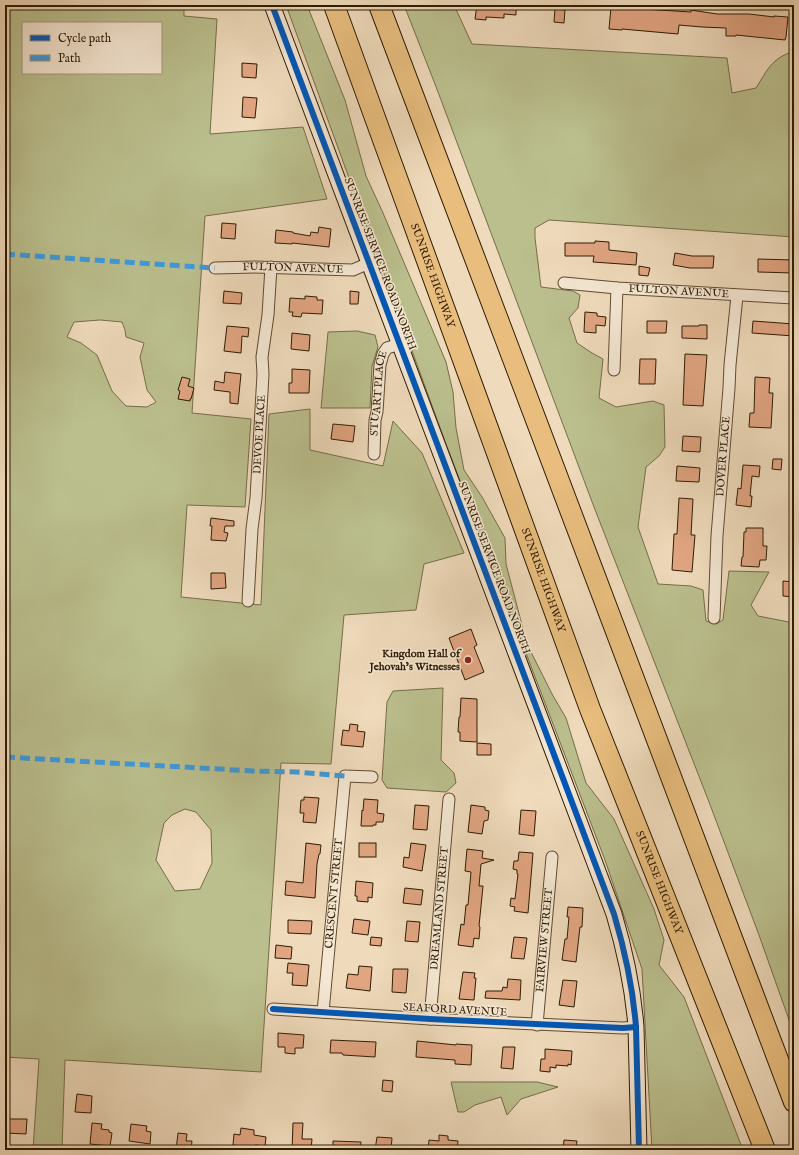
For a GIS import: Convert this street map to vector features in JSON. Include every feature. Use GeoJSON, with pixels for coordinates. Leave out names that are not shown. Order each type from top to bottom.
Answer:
{"type":"FeatureCollection","features":[{"type":"Feature","properties":{"kind":"highway","name":"SUNRISE HIGHWAY"},"geometry":{"type":"LineString","coordinates":[[334,5],[590,709],[765,1150]]}},
{"type":"Feature","properties":{"kind":"highway"},"geometry":{"type":"LineString","coordinates":[[379,5],[794,1102]]}},
{"type":"Feature","properties":{"kind":"street","name":"SUNRISE SERVICE ROAD NORTH"},"geometry":{"type":"LineString","coordinates":[[272,5],[614,914],[628,968],[634,1007],[636,1027],[639,1150]]}},
{"type":"Feature","properties":{"kind":"street","name":"FULTON AVENUE"},"geometry":{"type":"LineString","coordinates":[[215,268],[255,267],[353,270],[369,263]]}},
{"type":"Feature","properties":{"kind":"street","name":"DEVOE PLACE"},"geometry":{"type":"LineString","coordinates":[[248,601],[263,382],[262,357],[268,316],[271,268]]}},
{"type":"Feature","properties":{"kind":"street","name":"FULTON AVENUE"},"geometry":{"type":"LineString","coordinates":[[564,283],[737,296],[794,298]]}},
{"type":"Feature","properties":{"kind":"street"},"geometry":{"type":"LineString","coordinates":[[614,370],[617,288]]}},
{"type":"Feature","properties":{"kind":"street","name":"DOVER PLACE"},"geometry":{"type":"LineString","coordinates":[[714,618],[717,536],[730,365],[737,296]]}},
{"type":"Feature","properties":{"kind":"street","name":"STUART PLACE"},"geometry":{"type":"LineString","coordinates":[[374,454],[375,420],[383,354],[387,348],[400,344]]}},
{"type":"Feature","properties":{"kind":"street","name":"CRESCENT STREET"},"geometry":{"type":"LineString","coordinates":[[323,1012],[344,776],[372,777]]}},
{"type":"Feature","properties":{"kind":"street","name":"DREAMLAND STREET"},"geometry":{"type":"LineString","coordinates":[[430,1019],[449,799]]}},
{"type":"Feature","properties":{"kind":"street","name":"FAIRVIEW STREET"},"geometry":{"type":"LineString","coordinates":[[537,1024],[552,857]]}},
{"type":"Feature","properties":{"kind":"street","name":"SEAFORD AVENUE"},"geometry":{"type":"LineString","coordinates":[[273,1010],[430,1019],[623,1028],[636,1027]]}},
{"type":"Feature","properties":{"kind":"green space"},"geometry":{"type":"Polygon","coordinates":[[[5,5],[184,5],[184,16],[217,19],[210,134],[303,127],[327,199],[205,216],[192,413],[251,419],[245,507],[187,505],[181,597],[261,605],[269,414],[310,409],[310,450],[383,466],[393,421],[422,453],[464,553],[424,564],[416,610],[344,615],[331,764],[281,763],[261,1072],[65,1060],[62,1150],[33,1150],[39,1059],[5,1057],[5,5]],[[100,320],[74,322],[67,337],[81,343],[97,355],[112,391],[126,406],[147,407],[156,402],[147,390],[140,357],[144,343],[126,337],[122,322],[100,320]],[[185,809],[172,815],[164,823],[156,860],[175,891],[200,889],[212,863],[211,830],[196,812],[185,809]]]}},
{"type":"Feature","properties":{"kind":"green space"},"geometry":{"type":"Polygon","coordinates":[[[286,5],[307,5],[345,100],[366,176],[446,362],[453,392],[456,428],[464,470],[482,497],[505,538],[506,564],[527,644],[566,718],[586,783],[614,819],[654,909],[664,940],[659,965],[684,997],[743,1150],[652,1150],[642,969],[605,860],[446,444],[286,5]]]}},
{"type":"Feature","properties":{"kind":"green space"},"geometry":{"type":"Polygon","coordinates":[[[404,5],[454,5],[472,44],[727,58],[732,93],[756,88],[767,70],[775,61],[780,57],[794,51],[794,237],[549,220],[535,228],[535,238],[541,287],[573,291],[580,295],[578,308],[569,318],[577,343],[603,359],[599,398],[616,407],[653,401],[664,405],[665,447],[659,456],[646,467],[638,527],[658,584],[691,586],[703,590],[706,621],[716,624],[723,620],[729,571],[769,572],[751,605],[758,616],[794,623],[794,1034],[709,802],[594,507],[404,5]]]}},
{"type":"Feature","properties":{"kind":"green space"},"geometry":{"type":"Polygon","coordinates":[[[357,331],[375,335],[378,347],[372,366],[370,408],[321,408],[328,332],[357,331]]]}},
{"type":"Feature","properties":{"kind":"green space"},"geometry":{"type":"Polygon","coordinates":[[[443,688],[441,760],[454,773],[456,783],[446,792],[387,788],[382,780],[387,702],[393,691],[443,688]]]}},
{"type":"Feature","properties":{"kind":"green space"},"geometry":{"type":"Polygon","coordinates":[[[451,1082],[537,1082],[558,1087],[521,1099],[507,1115],[501,1097],[475,1105],[464,1112],[458,1112],[451,1082]]]}},
{"type":"Feature","properties":{"kind":"building"},"geometry":{"type":"Polygon","coordinates":[[[477,5],[516,5],[516,15],[504,14],[504,18],[486,17],[486,20],[475,19],[477,5]]]}},
{"type":"Feature","properties":{"kind":"building"},"geometry":{"type":"Polygon","coordinates":[[[611,7],[691,12],[691,10],[717,14],[749,14],[788,17],[786,37],[785,40],[736,35],[726,36],[726,28],[679,25],[678,34],[609,29],[611,7]]]}},
{"type":"Feature","properties":{"kind":"building"},"geometry":{"type":"Polygon","coordinates":[[[555,9],[565,10],[564,23],[554,22],[555,9]]]}},
{"type":"Feature","properties":{"kind":"building"},"geometry":{"type":"Polygon","coordinates":[[[242,63],[257,64],[256,78],[242,77],[242,63]]]}},
{"type":"Feature","properties":{"kind":"building"},"geometry":{"type":"Polygon","coordinates":[[[243,97],[257,98],[255,118],[242,117],[243,97]]]}},
{"type":"Feature","properties":{"kind":"building"},"geometry":{"type":"Polygon","coordinates":[[[222,223],[236,224],[235,239],[221,238],[222,223]]]}},
{"type":"Feature","properties":{"kind":"building"},"geometry":{"type":"Polygon","coordinates":[[[319,227],[331,229],[329,247],[292,243],[275,243],[276,230],[310,236],[311,232],[318,233],[319,227]]]}},
{"type":"Feature","properties":{"kind":"building"},"geometry":{"type":"Polygon","coordinates":[[[595,241],[609,242],[609,250],[637,253],[636,265],[593,262],[594,256],[565,256],[565,243],[595,243],[595,241]]]}},
{"type":"Feature","properties":{"kind":"building"},"geometry":{"type":"Polygon","coordinates":[[[675,253],[692,256],[714,256],[713,268],[690,268],[673,265],[675,253]]]}},
{"type":"Feature","properties":{"kind":"building"},"geometry":{"type":"Polygon","coordinates":[[[758,259],[794,260],[794,273],[758,272],[758,259]]]}},
{"type":"Feature","properties":{"kind":"building"},"geometry":{"type":"Polygon","coordinates":[[[639,266],[650,268],[648,276],[639,275],[639,266]]]}},
{"type":"Feature","properties":{"kind":"building"},"geometry":{"type":"Polygon","coordinates":[[[224,291],[242,293],[241,304],[223,303],[224,291]]]}},
{"type":"Feature","properties":{"kind":"building"},"geometry":{"type":"Polygon","coordinates":[[[350,291],[359,292],[358,304],[350,304],[350,291]]]}},
{"type":"Feature","properties":{"kind":"building"},"geometry":{"type":"Polygon","coordinates":[[[305,296],[317,297],[317,300],[323,300],[322,314],[302,313],[301,317],[292,316],[293,312],[289,312],[290,298],[305,299],[305,296]]]}},
{"type":"Feature","properties":{"kind":"building"},"geometry":{"type":"Polygon","coordinates":[[[585,312],[597,313],[597,316],[606,317],[605,326],[596,325],[596,333],[584,332],[585,312]]]}},
{"type":"Feature","properties":{"kind":"building"},"geometry":{"type":"Polygon","coordinates":[[[647,321],[667,321],[666,333],[647,333],[647,321]]]}},
{"type":"Feature","properties":{"kind":"building"},"geometry":{"type":"Polygon","coordinates":[[[753,321],[794,324],[794,336],[752,333],[753,321]]]}},
{"type":"Feature","properties":{"kind":"building"},"geometry":{"type":"Polygon","coordinates":[[[707,325],[707,339],[682,338],[682,326],[707,325]]]}},
{"type":"Feature","properties":{"kind":"building"},"geometry":{"type":"Polygon","coordinates":[[[227,326],[249,328],[248,337],[242,336],[241,353],[224,351],[227,326]]]}},
{"type":"Feature","properties":{"kind":"building"},"geometry":{"type":"Polygon","coordinates":[[[292,333],[310,335],[309,351],[291,349],[292,333]]]}},
{"type":"Feature","properties":{"kind":"building"},"geometry":{"type":"Polygon","coordinates":[[[685,354],[707,355],[703,406],[683,405],[685,354]]]}},
{"type":"Feature","properties":{"kind":"building"},"geometry":{"type":"Polygon","coordinates":[[[640,359],[656,359],[655,384],[639,384],[640,359]]]}},
{"type":"Feature","properties":{"kind":"building"},"geometry":{"type":"Polygon","coordinates":[[[292,369],[310,370],[309,393],[289,393],[289,383],[292,383],[292,369]]]}},
{"type":"Feature","properties":{"kind":"building"},"geometry":{"type":"Polygon","coordinates":[[[225,372],[241,374],[238,404],[230,403],[230,392],[214,390],[215,381],[224,383],[225,372]]]}},
{"type":"Feature","properties":{"kind":"building"},"geometry":{"type":"Polygon","coordinates":[[[182,377],[190,379],[188,386],[194,388],[190,401],[178,399],[180,391],[178,390],[182,377]]]}},
{"type":"Feature","properties":{"kind":"building"},"geometry":{"type":"Polygon","coordinates":[[[755,377],[770,378],[769,393],[773,393],[771,428],[749,427],[750,413],[754,413],[755,377]]]}},
{"type":"Feature","properties":{"kind":"building"},"geometry":{"type":"Polygon","coordinates":[[[333,424],[355,426],[353,442],[331,439],[333,424]]]}},
{"type":"Feature","properties":{"kind":"building"},"geometry":{"type":"Polygon","coordinates":[[[683,436],[701,437],[700,452],[682,451],[683,436]]]}},
{"type":"Feature","properties":{"kind":"building"},"geometry":{"type":"Polygon","coordinates":[[[773,459],[782,459],[781,470],[772,469],[773,459]]]}},
{"type":"Feature","properties":{"kind":"building"},"geometry":{"type":"Polygon","coordinates":[[[743,465],[760,466],[759,477],[752,476],[750,496],[752,496],[751,507],[736,505],[738,488],[741,489],[743,465]]]}},
{"type":"Feature","properties":{"kind":"building"},"geometry":{"type":"Polygon","coordinates":[[[677,466],[700,468],[699,482],[676,481],[677,466]]]}},
{"type":"Feature","properties":{"kind":"building"},"geometry":{"type":"Polygon","coordinates":[[[679,498],[693,499],[691,535],[695,535],[692,572],[672,570],[674,534],[677,534],[679,498]]]}},
{"type":"Feature","properties":{"kind":"building"},"geometry":{"type":"Polygon","coordinates":[[[211,518],[234,521],[234,526],[225,526],[224,532],[228,533],[226,541],[211,540],[211,518]]]}},
{"type":"Feature","properties":{"kind":"building"},"geometry":{"type":"Polygon","coordinates":[[[746,528],[763,528],[763,546],[767,546],[766,560],[760,560],[759,567],[741,566],[743,557],[744,532],[746,532],[746,528]]]}},
{"type":"Feature","properties":{"kind":"building"},"geometry":{"type":"Polygon","coordinates":[[[211,573],[225,573],[226,588],[211,589],[211,573]]]}},
{"type":"Feature","properties":{"kind":"building"},"geometry":{"type":"Polygon","coordinates":[[[783,581],[794,582],[794,597],[783,596],[783,581]]]}},
{"type":"Feature","properties":{"kind":"building","name":"Kingdom Hall of Jehovah’s Witnesses"},"geometry":{"type":"Polygon","coordinates":[[[471,629],[477,645],[474,647],[484,672],[465,680],[449,638],[471,629]]]}},
{"type":"Feature","properties":{"kind":"building"},"geometry":{"type":"Polygon","coordinates":[[[461,698],[477,699],[477,742],[460,741],[460,732],[458,732],[461,698]]]}},
{"type":"Feature","properties":{"kind":"building"},"geometry":{"type":"Polygon","coordinates":[[[350,724],[358,725],[357,731],[365,732],[363,747],[341,745],[343,730],[349,731],[350,724]]]}},
{"type":"Feature","properties":{"kind":"building"},"geometry":{"type":"Polygon","coordinates":[[[477,743],[491,744],[491,755],[477,755],[477,743]]]}},
{"type":"Feature","properties":{"kind":"building"},"geometry":{"type":"Polygon","coordinates":[[[304,797],[319,798],[316,823],[303,822],[304,813],[300,813],[301,800],[304,800],[304,797]]]}},
{"type":"Feature","properties":{"kind":"building"},"geometry":{"type":"Polygon","coordinates":[[[364,799],[378,800],[377,813],[384,814],[383,822],[376,822],[376,825],[373,826],[361,826],[364,799]]]}},
{"type":"Feature","properties":{"kind":"building"},"geometry":{"type":"Polygon","coordinates":[[[415,805],[429,806],[427,830],[413,829],[415,805]]]}},
{"type":"Feature","properties":{"kind":"building"},"geometry":{"type":"Polygon","coordinates":[[[471,805],[485,807],[485,810],[489,811],[488,820],[484,821],[482,834],[468,832],[471,805]]]}},
{"type":"Feature","properties":{"kind":"building"},"geometry":{"type":"Polygon","coordinates":[[[521,810],[536,811],[534,836],[519,834],[521,810]]]}},
{"type":"Feature","properties":{"kind":"building"},"geometry":{"type":"Polygon","coordinates":[[[306,843],[321,845],[317,864],[315,898],[285,895],[286,881],[303,883],[306,843]]]}},
{"type":"Feature","properties":{"kind":"building"},"geometry":{"type":"Polygon","coordinates":[[[359,843],[376,843],[376,857],[359,857],[359,843]]]}},
{"type":"Feature","properties":{"kind":"building"},"geometry":{"type":"Polygon","coordinates":[[[411,843],[426,845],[422,871],[403,867],[404,857],[409,858],[411,843]]]}},
{"type":"Feature","properties":{"kind":"building"},"geometry":{"type":"Polygon","coordinates":[[[467,849],[483,851],[482,858],[494,860],[481,864],[479,886],[483,886],[479,939],[474,938],[473,947],[458,945],[461,924],[464,925],[466,905],[468,905],[471,872],[465,871],[467,849]]]}},
{"type":"Feature","properties":{"kind":"building"},"geometry":{"type":"Polygon","coordinates":[[[519,852],[533,853],[528,913],[514,911],[515,907],[510,906],[511,898],[515,899],[518,874],[517,870],[513,869],[514,861],[518,861],[519,852]]]}},
{"type":"Feature","properties":{"kind":"building"},"geometry":{"type":"Polygon","coordinates":[[[356,881],[373,883],[372,898],[368,897],[368,902],[357,901],[357,896],[355,896],[356,881]]]}},
{"type":"Feature","properties":{"kind":"building"},"geometry":{"type":"Polygon","coordinates":[[[405,888],[423,890],[421,905],[403,903],[405,888]]]}},
{"type":"Feature","properties":{"kind":"building"},"geometry":{"type":"Polygon","coordinates":[[[568,907],[583,908],[582,927],[580,927],[576,962],[562,960],[565,939],[567,939],[569,917],[567,917],[568,907]]]}},
{"type":"Feature","properties":{"kind":"building"},"geometry":{"type":"Polygon","coordinates":[[[354,919],[370,921],[368,935],[352,933],[354,919]]]}},
{"type":"Feature","properties":{"kind":"building"},"geometry":{"type":"Polygon","coordinates":[[[288,920],[312,921],[311,934],[288,933],[288,920]]]}},
{"type":"Feature","properties":{"kind":"building"},"geometry":{"type":"Polygon","coordinates":[[[407,921],[420,922],[418,942],[405,941],[407,921]]]}},
{"type":"Feature","properties":{"kind":"building"},"geometry":{"type":"Polygon","coordinates":[[[371,937],[382,938],[381,946],[370,945],[371,937]]]}},
{"type":"Feature","properties":{"kind":"building"},"geometry":{"type":"Polygon","coordinates":[[[514,937],[527,938],[524,959],[511,958],[514,937]]]}},
{"type":"Feature","properties":{"kind":"building"},"geometry":{"type":"Polygon","coordinates":[[[276,945],[292,947],[291,959],[275,958],[276,945]]]}},
{"type":"Feature","properties":{"kind":"building"},"geometry":{"type":"Polygon","coordinates":[[[288,963],[309,965],[307,986],[292,985],[293,973],[287,973],[288,963]]]}},
{"type":"Feature","properties":{"kind":"building"},"geometry":{"type":"Polygon","coordinates":[[[359,966],[372,967],[370,991],[346,988],[348,974],[358,975],[359,966]]]}},
{"type":"Feature","properties":{"kind":"building"},"geometry":{"type":"Polygon","coordinates":[[[393,969],[408,969],[406,993],[392,992],[393,969]]]}},
{"type":"Feature","properties":{"kind":"building"},"geometry":{"type":"Polygon","coordinates":[[[463,972],[475,973],[474,1000],[459,999],[463,972]]]}},
{"type":"Feature","properties":{"kind":"building"},"geometry":{"type":"Polygon","coordinates":[[[508,979],[521,980],[520,1000],[485,998],[486,991],[502,991],[503,987],[507,988],[508,979]]]}},
{"type":"Feature","properties":{"kind":"building"},"geometry":{"type":"Polygon","coordinates":[[[563,980],[577,981],[574,1007],[559,1005],[563,980]]]}},
{"type":"Feature","properties":{"kind":"building"},"geometry":{"type":"Polygon","coordinates":[[[278,1033],[304,1035],[303,1048],[295,1048],[295,1054],[285,1053],[285,1047],[278,1047],[278,1033]]]}},
{"type":"Feature","properties":{"kind":"building"},"geometry":{"type":"Polygon","coordinates":[[[331,1040],[376,1042],[375,1057],[330,1053],[331,1040]]]}},
{"type":"Feature","properties":{"kind":"building"},"geometry":{"type":"Polygon","coordinates":[[[417,1041],[472,1045],[471,1065],[455,1064],[455,1060],[416,1057],[417,1041]]]}},
{"type":"Feature","properties":{"kind":"building"},"geometry":{"type":"Polygon","coordinates":[[[503,1047],[515,1047],[513,1069],[501,1068],[503,1047]]]}},
{"type":"Feature","properties":{"kind":"building"},"geometry":{"type":"Polygon","coordinates":[[[545,1049],[572,1051],[571,1065],[556,1065],[556,1068],[550,1067],[550,1072],[540,1071],[541,1059],[545,1059],[545,1049]]]}},
{"type":"Feature","properties":{"kind":"building"},"geometry":{"type":"Polygon","coordinates":[[[383,1080],[393,1081],[392,1092],[382,1091],[383,1080]]]}},
{"type":"Feature","properties":{"kind":"building"},"geometry":{"type":"Polygon","coordinates":[[[77,1094],[92,1096],[91,1113],[75,1112],[77,1094]]]}},
{"type":"Feature","properties":{"kind":"building"},"geometry":{"type":"Polygon","coordinates":[[[5,1119],[27,1119],[26,1134],[5,1133],[5,1119]]]}},
{"type":"Feature","properties":{"kind":"building"},"geometry":{"type":"Polygon","coordinates":[[[92,1123],[102,1124],[101,1129],[109,1130],[109,1132],[112,1133],[110,1146],[90,1144],[92,1123]]]}},
{"type":"Feature","properties":{"kind":"building"},"geometry":{"type":"Polygon","coordinates":[[[293,1123],[303,1123],[302,1139],[312,1139],[311,1150],[292,1150],[293,1123]]]}},
{"type":"Feature","properties":{"kind":"building"},"geometry":{"type":"Polygon","coordinates":[[[131,1124],[147,1126],[146,1131],[151,1132],[150,1144],[129,1141],[131,1124]]]}},
{"type":"Feature","properties":{"kind":"building"},"geometry":{"type":"Polygon","coordinates":[[[241,1128],[254,1130],[254,1135],[266,1137],[265,1146],[255,1145],[255,1148],[233,1145],[234,1134],[240,1135],[241,1128]]]}},
{"type":"Feature","properties":{"kind":"building"},"geometry":{"type":"Polygon","coordinates":[[[178,1133],[187,1134],[186,1141],[192,1141],[191,1150],[176,1150],[178,1133]]]}},
{"type":"Feature","properties":{"kind":"building"},"geometry":{"type":"Polygon","coordinates":[[[439,1135],[448,1136],[448,1140],[458,1141],[457,1150],[428,1150],[429,1140],[439,1141],[439,1135]]]}},
{"type":"Feature","properties":{"kind":"building"},"geometry":{"type":"Polygon","coordinates":[[[377,1137],[392,1138],[391,1150],[375,1150],[377,1137]]]}},
{"type":"Feature","properties":{"kind":"building"},"geometry":{"type":"Polygon","coordinates":[[[564,1140],[577,1141],[576,1150],[563,1150],[564,1140]]]}},
{"type":"Feature","properties":{"kind":"building"},"geometry":{"type":"Polygon","coordinates":[[[333,1141],[361,1142],[360,1150],[333,1150],[333,1141]]]}},
{"type":"Feature","properties":{"kind":"marked path"},"geometry":{"type":"LineString","coordinates":[[5,254],[215,268]]}},
{"type":"Feature","properties":{"kind":"marked path"},"geometry":{"type":"LineString","coordinates":[[5,757],[296,772],[345,776]]}},
{"type":"Feature","properties":{"kind":"cycle path"},"geometry":{"type":"LineString","coordinates":[[272,5],[614,914],[622,942],[635,1012],[639,1150]]}},
{"type":"Feature","properties":{"kind":"cycle path"},"geometry":{"type":"LineString","coordinates":[[273,1009],[430,1019],[623,1028],[636,1027]]}},
{"type":"Feature","properties":{"kind":"place","name":"Kingdom Hall of Jehovah’s Witnesses"},"geometry":{"type":"Point","coordinates":[468,660]}}]}
